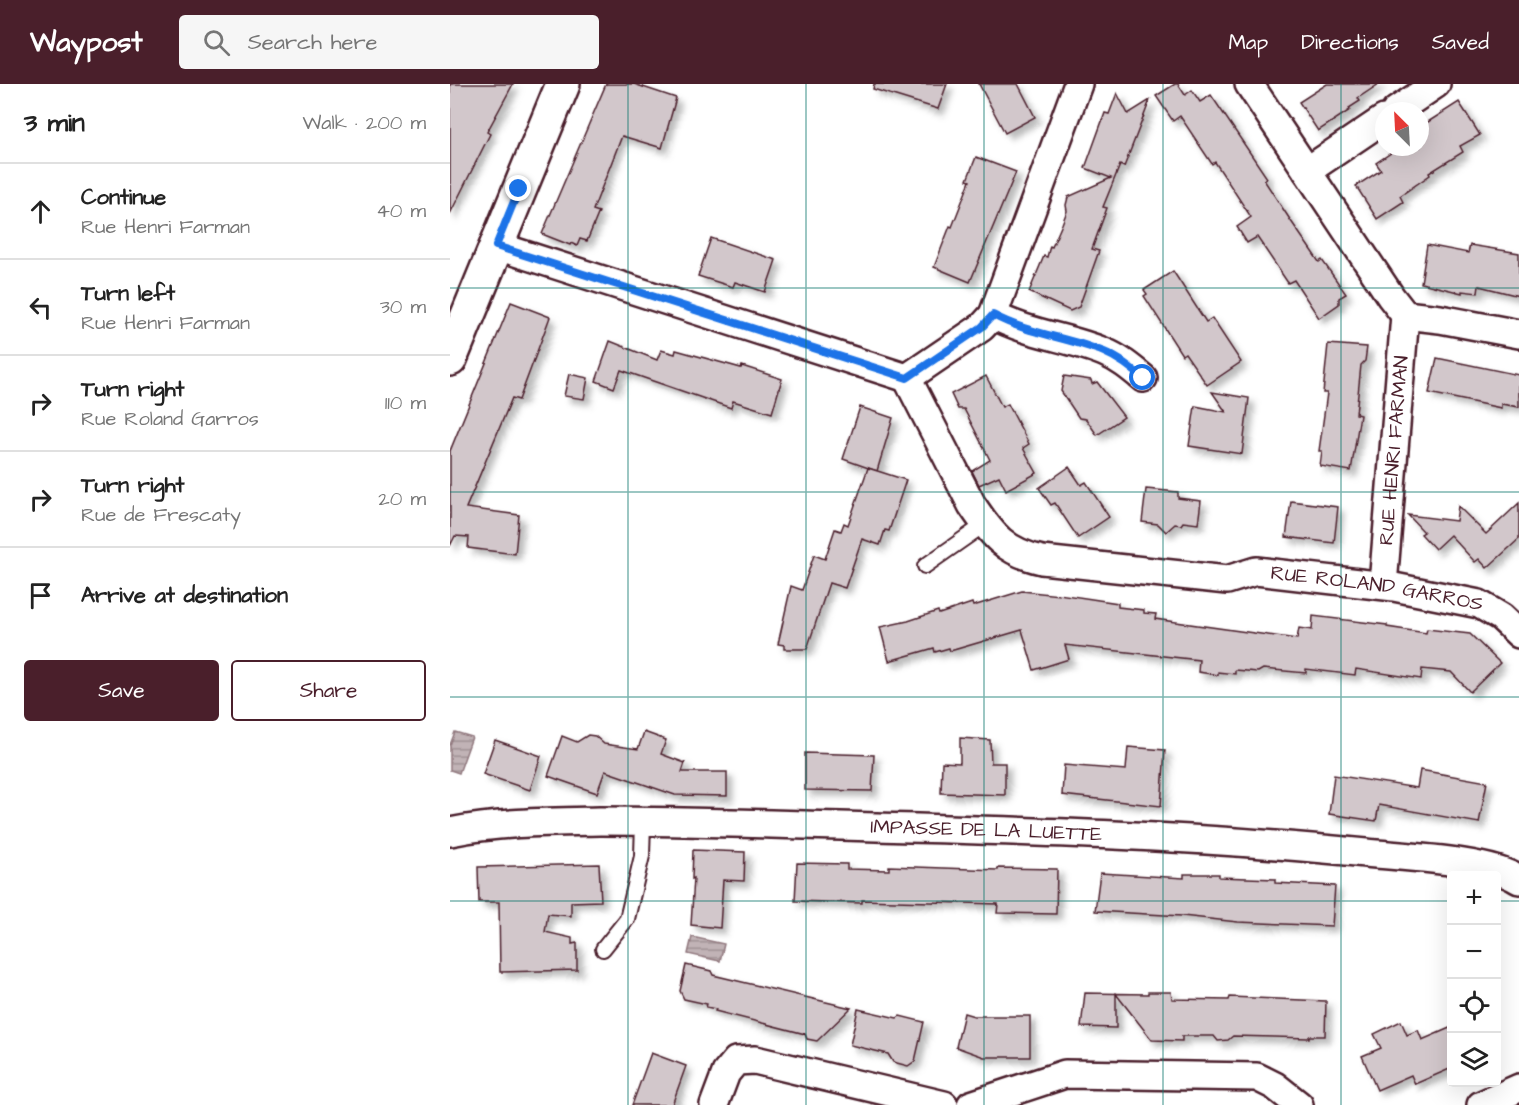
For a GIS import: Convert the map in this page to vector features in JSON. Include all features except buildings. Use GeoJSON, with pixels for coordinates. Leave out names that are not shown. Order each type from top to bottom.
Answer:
{"type":"FeatureCollection","features":[{"type":"Feature","properties":{"kind":"street"},"geometry":{"type":"LineString","coordinates":[[450,359],[563,84]]}},
{"type":"Feature","properties":{"kind":"street"},"geometry":{"type":"LineString","coordinates":[[496,246],[907,378],[982,327],[993,315],[1078,84]]}},
{"type":"Feature","properties":{"kind":"street"},"geometry":{"type":"LineString","coordinates":[[1249,84],[1405,315],[1440,319],[1519,334]]}},
{"type":"Feature","properties":{"kind":"street"},"geometry":{"type":"LineString","coordinates":[[1409,102],[1436,84]]}},
{"type":"Feature","properties":{"kind":"street"},"geometry":{"type":"LineString","coordinates":[[1307,171],[1375,125]]}},
{"type":"Feature","properties":{"kind":"street"},"geometry":{"type":"LineString","coordinates":[[993,315],[1009,324],[1104,352],[1128,364],[1143,378]]}},
{"type":"Feature","properties":{"kind":"street","name":"RUE HENRI FARMAN"},"geometry":{"type":"LineString","coordinates":[[1383,585],[1405,315]]}},
{"type":"Feature","properties":{"kind":"street","name":"RUE ROLAND GARROS"},"geometry":{"type":"LineString","coordinates":[[907,378],[972,505],[994,537],[1010,549],[1025,556],[1042,560],[1227,580],[1256,571],[1383,585],[1479,604],[1501,616],[1519,634]]}},
{"type":"Feature","properties":{"kind":"street","name":"IMPASSE DE LA LUETTE"},"geometry":{"type":"LineString","coordinates":[[450,832],[485,825],[518,822],[643,821],[1031,831],[1220,841],[1473,864],[1519,880]]}},
{"type":"Feature","properties":{"kind":"street"},"geometry":{"type":"LineString","coordinates":[[714,1105],[726,1073],[736,1061],[755,1060],[944,1105]]}},
{"type":"Feature","properties":{"kind":"street"},"geometry":{"type":"LineString","coordinates":[[971,1105],[1065,1074],[1257,1077],[1275,1086],[1293,1103]]}},
{"type":"Feature","properties":{"kind":"street"},"geometry":{"type":"LineString","coordinates":[[1482,1105],[1519,1088]]}},
{"type":"Feature","properties":{"kind":"lane"},"geometry":{"type":"LineString","coordinates":[[925,566],[985,524]]}},
{"type":"Feature","properties":{"kind":"lane"},"geometry":{"type":"LineString","coordinates":[[603,949],[627,919],[642,856],[643,821]]}},
{"type":"Feature","properties":{"kind":"shaded area"},"geometry":{"type":"Polygon","coordinates":[[[455,732],[472,737],[459,773],[450,770],[450,745],[455,732]]]}},
{"type":"Feature","properties":{"kind":"shaded area"},"geometry":{"type":"Polygon","coordinates":[[[692,937],[724,944],[720,961],[688,954],[692,937]]]}},
{"type":"Feature","properties":{"kind":"route"},"geometry":{"type":"LineString","coordinates":[[519,189],[496,246],[907,378],[982,327],[993,315],[1009,324],[1104,352],[1128,364],[1143,378]]}}]}
